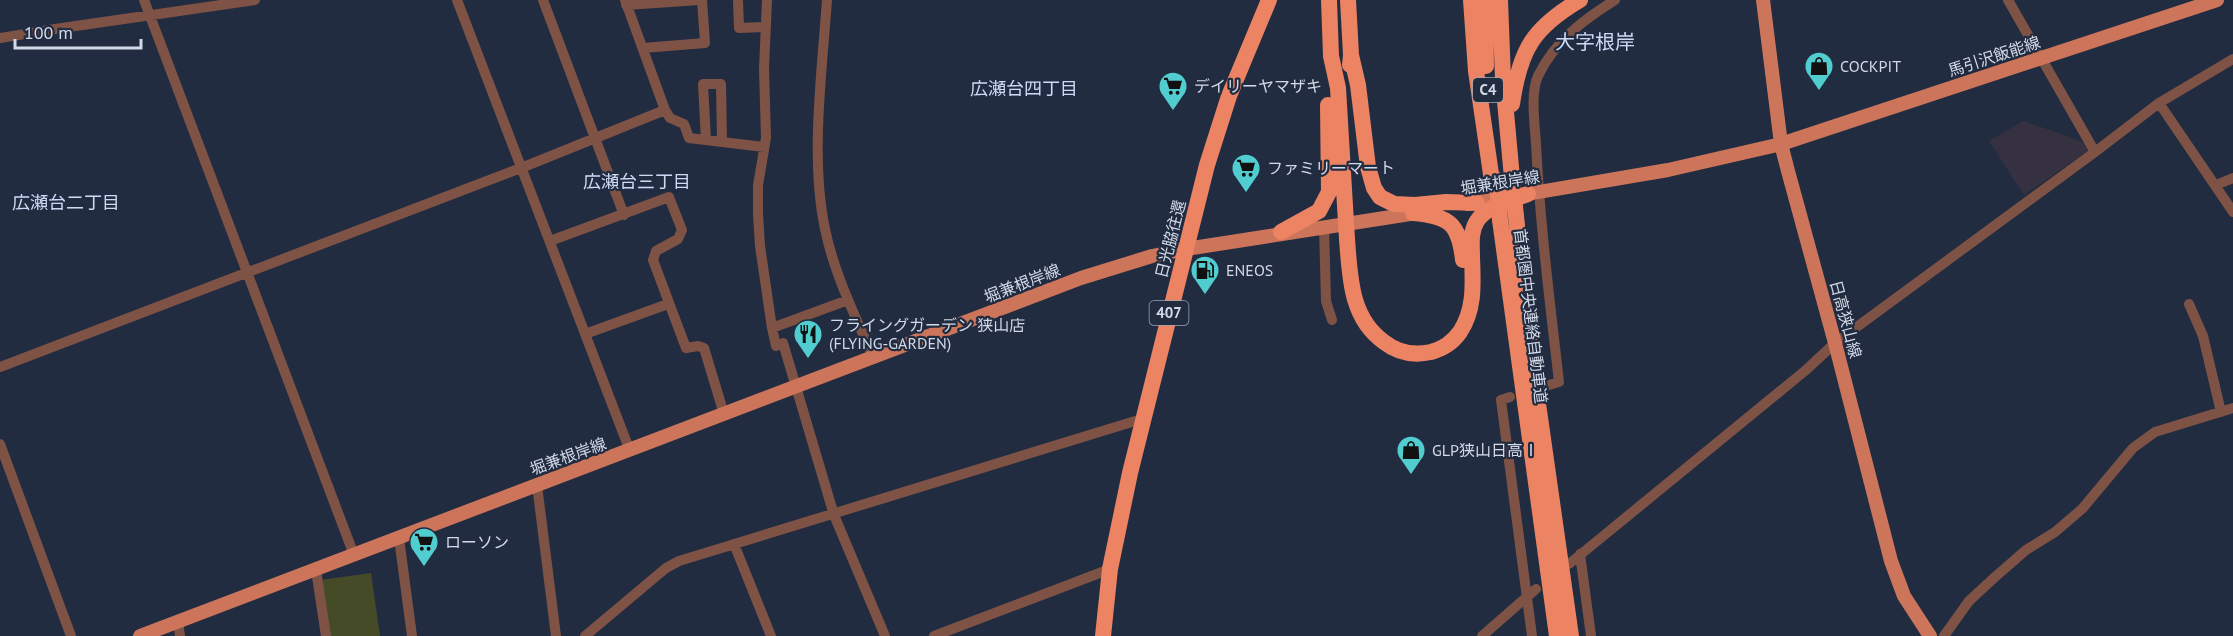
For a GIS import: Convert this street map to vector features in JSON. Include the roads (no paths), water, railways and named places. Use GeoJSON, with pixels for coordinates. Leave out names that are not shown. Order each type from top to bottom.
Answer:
{"type":"FeatureCollection","features":[{"type":"Feature","properties":{"kind":"highway","name":"日光脇往還"},"geometry":{"type":"LineString","coordinates":[[1103,636],[1110,569],[1130,472],[1216,132],[1240,67],[1269,0]]}},
{"type":"Feature","properties":{"kind":"highway"},"geometry":{"type":"LineString","coordinates":[[1281,232],[1319,211],[1329,192],[1327,90],[1331,56],[1329,0]]}},
{"type":"Feature","properties":{"kind":"highway"},"geometry":{"type":"LineString","coordinates":[[1348,0],[1351,55],[1358,85],[1368,167],[1374,188],[1380,198],[1394,204],[1477,203]]}},
{"type":"Feature","properties":{"kind":"highway"},"geometry":{"type":"LineString","coordinates":[[1471,0],[1476,71],[1508,218]]}},
{"type":"Feature","properties":{"kind":"highway","name":"C4"},"geometry":{"type":"LineString","coordinates":[[1485,0],[1487,80],[1500,180]]}},
{"type":"Feature","properties":{"kind":"highway","name":"C4"},"geometry":{"type":"LineString","coordinates":[[1500,0],[1508,135],[1500,180]]}},
{"type":"Feature","properties":{"kind":"highway"},"geometry":{"type":"LineString","coordinates":[[1508,135],[1516,77],[1525,52],[1542,27],[1580,0]]}},
{"type":"Feature","properties":{"kind":"highway"},"geometry":{"type":"LineString","coordinates":[[1351,55],[1347,88],[1352,238],[1351,288],[1358,311],[1377,338],[1394,349],[1409,354],[1426,353],[1443,348],[1455,339],[1465,323],[1473,292],[1472,239],[1478,219],[1487,211],[1533,193]]}},
{"type":"Feature","properties":{"kind":"highway"},"geometry":{"type":"LineString","coordinates":[[1331,56],[1338,87],[1350,205]]}},
{"type":"Feature","properties":{"kind":"highway"},"geometry":{"type":"LineString","coordinates":[[1352,238],[1359,282],[1374,324],[1394,341],[1407,345],[1424,345],[1443,337],[1453,326],[1460,311],[1464,270],[1460,238],[1456,228],[1445,219],[1413,213]]}},
{"type":"Feature","properties":{"kind":"highway","name":"首都圏中央連絡自動車道"},"geometry":{"type":"LineString","coordinates":[[1508,218],[1557,636]]}},
{"type":"Feature","properties":{"kind":"highway","name":"首都圏中央連絡自動車道"},"geometry":{"type":"LineString","coordinates":[[1508,218],[1530,347],[1571,636]]}},
{"type":"Feature","properties":{"kind":"main road","name":"日高狭山線"},"geometry":{"type":"LineString","coordinates":[[1763,0],[1781,144],[1897,580],[1910,609],[1930,636]]}},
{"type":"Feature","properties":{"kind":"main road","name":"馬引沢飯能線"},"geometry":{"type":"LineString","coordinates":[[1781,144],[2217,0]]}},
{"type":"Feature","properties":{"kind":"main road","name":"堀兼根岸線"},"geometry":{"type":"LineString","coordinates":[[140,636],[1081,278],[1152,256],[1281,232],[1477,203],[1668,170],[1781,144]]}},
{"type":"Feature","properties":{"kind":"street"},"geometry":{"type":"LineString","coordinates":[[144,0],[354,555]]}},
{"type":"Feature","properties":{"kind":"street"},"geometry":{"type":"LineString","coordinates":[[0,38],[255,0]]}},
{"type":"Feature","properties":{"kind":"street"},"geometry":{"type":"LineString","coordinates":[[457,0],[630,451]]}},
{"type":"Feature","properties":{"kind":"street"},"geometry":{"type":"LineString","coordinates":[[543,0],[624,214]]}},
{"type":"Feature","properties":{"kind":"street"},"geometry":{"type":"LineString","coordinates":[[643,48],[705,43],[701,0],[625,2],[665,110],[670,118],[684,124],[689,138],[764,147]]}},
{"type":"Feature","properties":{"kind":"street"},"geometry":{"type":"LineString","coordinates":[[738,0],[739,28],[765,27]]}},
{"type":"Feature","properties":{"kind":"street"},"geometry":{"type":"LineString","coordinates":[[767,0],[765,27],[766,138],[758,184],[758,214],[760,246],[772,328],[776,346],[783,344],[834,515],[885,636]]}},
{"type":"Feature","properties":{"kind":"street"},"geometry":{"type":"LineString","coordinates":[[826,0],[818,155],[824,228],[848,300],[873,357]]}},
{"type":"Feature","properties":{"kind":"street"},"geometry":{"type":"LineString","coordinates":[[1549,385],[1559,382],[1533,193],[1534,105],[1537,78],[1560,42],[1588,17],[1616,0]]}},
{"type":"Feature","properties":{"kind":"street"},"geometry":{"type":"LineString","coordinates":[[2008,0],[2095,152]]}},
{"type":"Feature","properties":{"kind":"street"},"geometry":{"type":"LineString","coordinates":[[1569,564],[1806,370],[1835,343],[2159,103],[2233,59]]}},
{"type":"Feature","properties":{"kind":"street"},"geometry":{"type":"LineString","coordinates":[[706,140],[704,84],[721,84],[722,142]]}},
{"type":"Feature","properties":{"kind":"street"},"geometry":{"type":"LineString","coordinates":[[2159,103],[2233,212]]}},
{"type":"Feature","properties":{"kind":"street"},"geometry":{"type":"LineString","coordinates":[[0,367],[521,168],[665,110]]}},
{"type":"Feature","properties":{"kind":"street"},"geometry":{"type":"LineString","coordinates":[[2216,185],[2233,178]]}},
{"type":"Feature","properties":{"kind":"street"},"geometry":{"type":"LineString","coordinates":[[550,242],[669,197],[682,230],[678,239],[656,250],[652,260],[686,348],[698,346],[704,348],[724,414]]}},
{"type":"Feature","properties":{"kind":"street"},"geometry":{"type":"LineString","coordinates":[[1324,226],[1326,301],[1332,320]]}},
{"type":"Feature","properties":{"kind":"street"},"geometry":{"type":"LineString","coordinates":[[772,328],[848,300]]}},
{"type":"Feature","properties":{"kind":"street"},"geometry":{"type":"LineString","coordinates":[[585,334],[668,304]]}},
{"type":"Feature","properties":{"kind":"street"},"geometry":{"type":"LineString","coordinates":[[2189,304],[2203,336],[2221,412]]}},
{"type":"Feature","properties":{"kind":"street"},"geometry":{"type":"LineString","coordinates":[[1509,397],[1501,400],[1532,636]]}},
{"type":"Feature","properties":{"kind":"street"},"geometry":{"type":"LineString","coordinates":[[1944,636],[1969,601],[1995,577],[2026,550],[2055,532],[2082,509],[2133,448],[2155,432],[2233,408]]}},
{"type":"Feature","properties":{"kind":"street"},"geometry":{"type":"LineString","coordinates":[[585,636],[666,568],[680,561],[1144,418]]}},
{"type":"Feature","properties":{"kind":"street"},"geometry":{"type":"LineString","coordinates":[[0,444],[71,636]]}},
{"type":"Feature","properties":{"kind":"street"},"geometry":{"type":"LineString","coordinates":[[537,485],[556,636]]}},
{"type":"Feature","properties":{"kind":"street"},"geometry":{"type":"LineString","coordinates":[[399,538],[412,636]]}},
{"type":"Feature","properties":{"kind":"street"},"geometry":{"type":"LineString","coordinates":[[734,544],[771,636]]}},
{"type":"Feature","properties":{"kind":"street"},"geometry":{"type":"LineString","coordinates":[[1580,554],[1591,636]]}},
{"type":"Feature","properties":{"kind":"street"},"geometry":{"type":"LineString","coordinates":[[934,636],[1110,569]]}},
{"type":"Feature","properties":{"kind":"street"},"geometry":{"type":"LineString","coordinates":[[316,570],[326,636]]}},
{"type":"Feature","properties":{"kind":"street"},"geometry":{"type":"LineString","coordinates":[[1482,636],[1536,589]]}},
{"type":"Feature","properties":{"kind":"street"},"geometry":{"type":"LineString","coordinates":[[178,621],[180,636]]}},
{"type":"Feature","properties":{"kind":"place","name":"COCKPIT"},"geometry":{"type":"Point","coordinates":[1819,92]}},
{"type":"Feature","properties":{"kind":"place","name":"デイリーヤマザキ"},"geometry":{"type":"Point","coordinates":[1173,112]}},
{"type":"Feature","properties":{"kind":"place","name":"ファミリーマート"},"geometry":{"type":"Point","coordinates":[1246,194]}},
{"type":"Feature","properties":{"kind":"place","name":"ENEOS"},"geometry":{"type":"Point","coordinates":[1205,296]}},
{"type":"Feature","properties":{"kind":"place","name":"フライングガーデン 狭山店 (FLYING-GARDEN)"},"geometry":{"type":"Point","coordinates":[808,360]}},
{"type":"Feature","properties":{"kind":"place","name":"GLP狭山日高Ⅰ"},"geometry":{"type":"Point","coordinates":[1411,476]}},
{"type":"Feature","properties":{"kind":"place","name":"ローソン"},"geometry":{"type":"Point","coordinates":[424,568]}},
{"type":"Feature","properties":{"kind":"district","name":"大字根岸"},"geometry":{"type":"Point","coordinates":[1595,42]}},
{"type":"Feature","properties":{"kind":"district","name":"広瀬台四丁目"},"geometry":{"type":"Point","coordinates":[1024,89]}},
{"type":"Feature","properties":{"kind":"district","name":"広瀬台三丁目"},"geometry":{"type":"Point","coordinates":[637,182]}},
{"type":"Feature","properties":{"kind":"district","name":"広瀬台二丁目"},"geometry":{"type":"Point","coordinates":[66,203]}}]}
